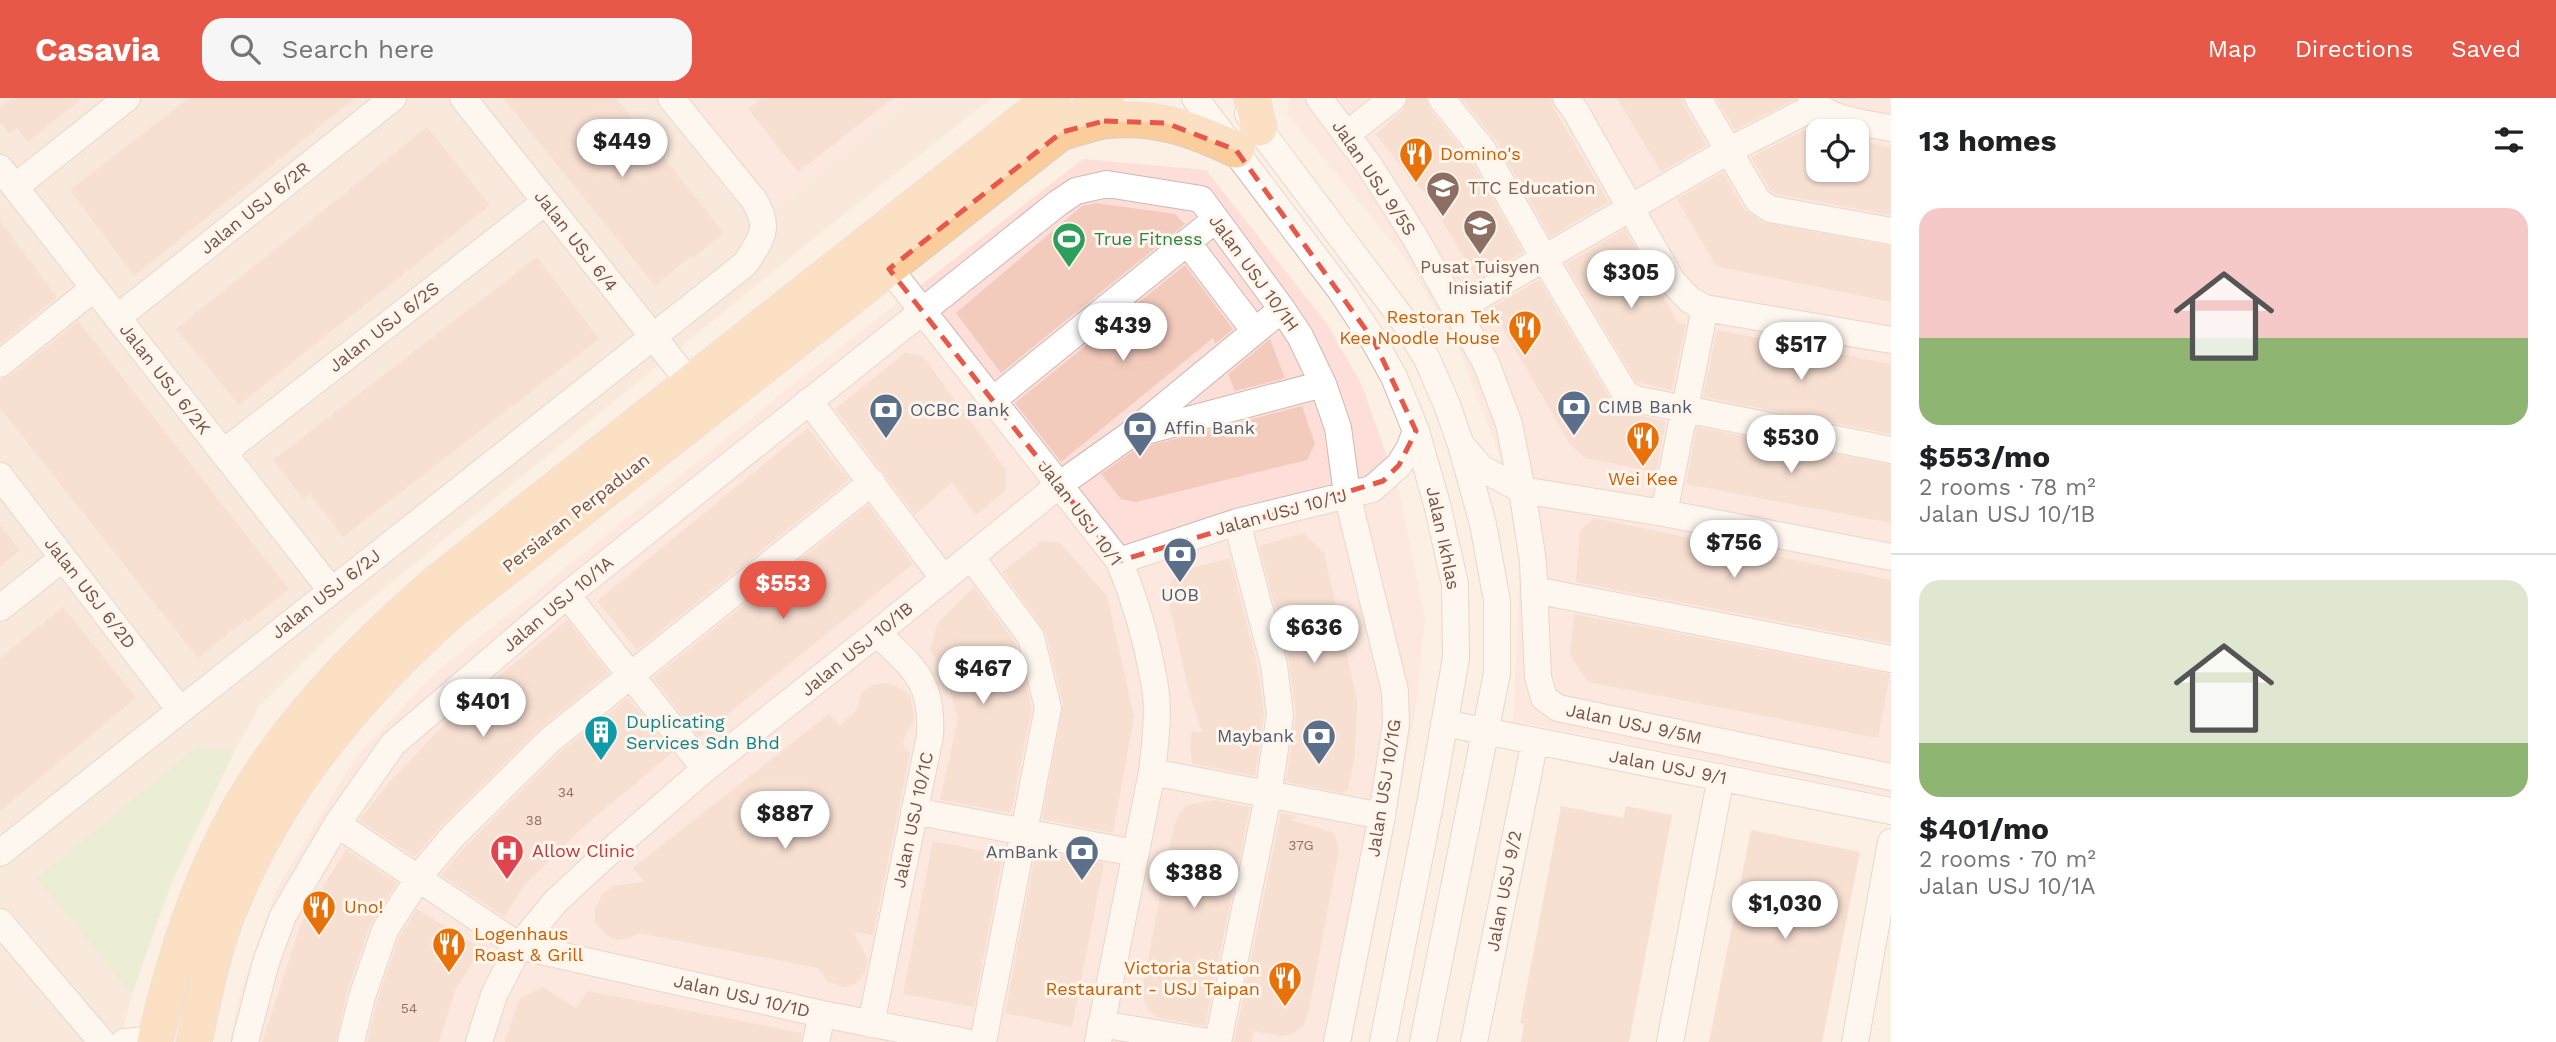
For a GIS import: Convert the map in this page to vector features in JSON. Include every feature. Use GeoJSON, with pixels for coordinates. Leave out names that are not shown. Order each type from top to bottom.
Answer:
{"type":"FeatureCollection","features":[{"type":"Feature","properties":{"kind":"main road","name":"Persiaran Perpaduan"},"geometry":{"type":"LineString","coordinates":[[194,1042],[216,950],[231,905],[251,862],[299,777],[367,691],[451,611],[879,256],[1052,98]]}},
{"type":"Feature","properties":{"kind":"main road","name":"Persiaran Perpaduan"},"geometry":{"type":"LineString","coordinates":[[145,1041],[168,986],[199,894],[225,835],[271,761],[310,711],[374,639],[414,603],[690,383],[1062,132],[1105,98]]}},
{"type":"Feature","properties":{"kind":"main road"},"geometry":{"type":"LineString","coordinates":[[1062,132],[1104,121],[1166,123],[1197,131],[1249,125]]}},
{"type":"Feature","properties":{"kind":"street"},"geometry":{"type":"LineString","coordinates":[[7,177],[127,98]]}},
{"type":"Feature","properties":{"kind":"street","name":"Jalan USJ 6/2R"},"geometry":{"type":"LineString","coordinates":[[117,318],[393,98]]}},
{"type":"Feature","properties":{"kind":"street","name":"Jalan USJ 6/4"},"geometry":{"type":"LineString","coordinates":[[463,98],[690,383]]}},
{"type":"Feature","properties":{"kind":"street","name":"Jalan USJ 6/2J"},"geometry":{"type":"LineString","coordinates":[[0,853],[745,264],[757,247],[763,214],[671,98]]}},
{"type":"Feature","properties":{"kind":"street","name":"Jalan Ikhlas"},"geometry":{"type":"LineString","coordinates":[[1195,98],[1249,125],[1404,321],[1427,359],[1447,405],[1483,524],[1497,601],[1497,673],[1423,1042]]}},
{"type":"Feature","properties":{"kind":"street","name":"Jalan Ikhlas"},"geometry":{"type":"LineString","coordinates":[[1237,98],[1249,125],[1341,291],[1394,377],[1416,431],[1455,584],[1456,658],[1383,1042]]}},
{"type":"Feature","properties":{"kind":"street","name":"Jalan USJ 9/5S"},"geometry":{"type":"LineString","coordinates":[[1319,98],[1369,164],[1457,309],[1486,363],[1509,424],[1522,490]]}},
{"type":"Feature","properties":{"kind":"street"},"geometry":{"type":"LineString","coordinates":[[1346,135],[1393,98]]}},
{"type":"Feature","properties":{"kind":"street"},"geometry":{"type":"LineString","coordinates":[[1441,98],[1483,150],[1625,393],[1635,399],[1891,450]]}},
{"type":"Feature","properties":{"kind":"street"},"geometry":{"type":"LineString","coordinates":[[1566,98],[1672,281],[1690,300],[1704,309],[1891,340]]}},
{"type":"Feature","properties":{"kind":"street"},"geometry":{"type":"LineString","coordinates":[[1698,98],[1758,201],[1770,209],[1891,231]]}},
{"type":"Feature","properties":{"kind":"street"},"geometry":{"type":"LineString","coordinates":[[1457,309],[1813,102],[1840,117],[1891,128]]}},
{"type":"Feature","properties":{"kind":"street","name":"Jalan USJ 6/2K"},"geometry":{"type":"LineString","coordinates":[[7,177],[331,590]]}},
{"type":"Feature","properties":{"kind":"street","name":"Jalan USJ 10/1H"},"geometry":{"type":"LineString","coordinates":[[923,310],[1076,191],[1107,184],[1201,199],[1300,336],[1323,384],[1338,428],[1347,494]]}},
{"type":"Feature","properties":{"kind":"street","name":"Jalan USJ 6/2S"},"geometry":{"type":"LineString","coordinates":[[223,453],[545,202]]}},
{"type":"Feature","properties":{"kind":"street"},"geometry":{"type":"LineString","coordinates":[[993,400],[1216,219]]}},
{"type":"Feature","properties":{"kind":"street"},"geometry":{"type":"LineString","coordinates":[[1187,242],[1254,330]]}},
{"type":"Feature","properties":{"kind":"street","name":"Jalan USJ 10/1"},"geometry":{"type":"LineString","coordinates":[[879,256],[1119,561],[1131,590],[1155,682],[1156,736],[1152,772],[1100,1033]]}},
{"type":"Feature","properties":{"kind":"street"},"geometry":{"type":"LineString","coordinates":[[0,363],[94,288]]}},
{"type":"Feature","properties":{"kind":"street","name":"Jalan USJ 10/1B"},"geometry":{"type":"LineString","coordinates":[[479,1042],[494,995],[519,946],[565,893],[705,769],[1059,485],[1128,436],[1282,309]]}},
{"type":"Feature","properties":{"kind":"street"},"geometry":{"type":"LineString","coordinates":[[1664,513],[1704,309]]}},
{"type":"Feature","properties":{"kind":"street","name":"Jalan USJ 10/1A"},"geometry":{"type":"LineString","coordinates":[[245,1042],[266,962],[283,916],[337,824],[393,744],[567,596],[923,310]]}},
{"type":"Feature","properties":{"kind":"street"},"geometry":{"type":"LineString","coordinates":[[1128,436],[1323,384]]}},
{"type":"Feature","properties":{"kind":"street"},"geometry":{"type":"LineString","coordinates":[[809,401],[944,579]]}},
{"type":"Feature","properties":{"kind":"street","name":"Jalan USJ 10/1J"},"geometry":{"type":"LineString","coordinates":[[1119,561],[1237,522],[1372,489],[1399,465],[1416,431]]}},
{"type":"Feature","properties":{"kind":"street"},"geometry":{"type":"LineString","coordinates":[[1461,445],[1481,468],[1522,490],[1664,513],[1891,557]]}},
{"type":"Feature","properties":{"kind":"street","name":"Jalan USJ 6/2D"},"geometry":{"type":"LineString","coordinates":[[0,476],[180,710]]}},
{"type":"Feature","properties":{"kind":"street"},"geometry":{"type":"LineString","coordinates":[[351,1042],[362,997],[385,929],[453,836],[550,740],[872,482]]}},
{"type":"Feature","properties":{"kind":"street"},"geometry":{"type":"LineString","coordinates":[[1483,524],[1493,506],[1508,494],[1522,490]]}},
{"type":"Feature","properties":{"kind":"street","name":"Jalan USJ 9/5M"},"geometry":{"type":"LineString","coordinates":[[1522,490],[1534,562],[1538,677],[1544,698],[1558,708],[1891,776]]}},
{"type":"Feature","properties":{"kind":"street","name":"Jalan USJ 10/1G"},"geometry":{"type":"LineString","coordinates":[[1337,1042],[1382,817],[1396,724],[1395,691],[1347,494]]}},
{"type":"Feature","properties":{"kind":"street"},"geometry":{"type":"LineString","coordinates":[[1218,1042],[1268,796],[1280,715],[1279,691],[1237,522]]}},
{"type":"Feature","properties":{"kind":"street"},"geometry":{"type":"LineString","coordinates":[[971,557],[1031,637],[1048,708],[984,1042]]}},
{"type":"Feature","properties":{"kind":"street"},"geometry":{"type":"LineString","coordinates":[[0,608],[63,558]]}},
{"type":"Feature","properties":{"kind":"street"},"geometry":{"type":"LineString","coordinates":[[1534,590],[1891,659]]}},
{"type":"Feature","properties":{"kind":"street"},"geometry":{"type":"LineString","coordinates":[[567,596],[705,769]]}},
{"type":"Feature","properties":{"kind":"street","name":"Jalan USJ 10/1C"},"geometry":{"type":"LineString","coordinates":[[871,1024],[930,736],[931,716],[918,672],[877,633]]}},
{"type":"Feature","properties":{"kind":"street","name":"Jalan USJ 9/1"},"geometry":{"type":"LineString","coordinates":[[1444,723],[1891,811]]}},
{"type":"Feature","properties":{"kind":"street","name":"Jalan USJ 9/2"},"geometry":{"type":"LineString","coordinates":[[1474,1042],[1535,741]]}},
{"type":"Feature","properties":{"kind":"street"},"geometry":{"type":"LineString","coordinates":[[1152,772],[1382,817]]}},
{"type":"Feature","properties":{"kind":"street"},"geometry":{"type":"LineString","coordinates":[[1670,1042],[1721,777]]}},
{"type":"Feature","properties":{"kind":"street"},"geometry":{"type":"LineString","coordinates":[[914,811],[1135,853]]}},
{"type":"Feature","properties":{"kind":"street"},"geometry":{"type":"LineString","coordinates":[[337,824],[519,946]]}},
{"type":"Feature","properties":{"kind":"street"},"geometry":{"type":"LineString","coordinates":[[1855,1042],[1891,842]]}},
{"type":"Feature","properties":{"kind":"street"},"geometry":{"type":"LineString","coordinates":[[7,917],[102,1042]]}},
{"type":"Feature","properties":{"kind":"street","name":"Jalan USJ 10/1D"},"geometry":{"type":"LineString","coordinates":[[519,946],[822,1014],[966,1042]]}},
{"type":"Feature","properties":{"kind":"street"},"geometry":{"type":"LineString","coordinates":[[816,1042],[822,1014]]}},
{"type":"Feature","properties":{"kind":"street"},"geometry":{"type":"LineString","coordinates":[[1100,1033],[1208,1042]]}},
{"type":"Feature","properties":{"kind":"highlighted area"},"geometry":{"type":"Polygon","coordinates":[[[1104,121],[1166,123],[1236,150],[1374,341],[1416,431],[1399,465],[1383,481],[1119,561],[889,269],[1062,132],[1104,121]]]}},
{"type":"Feature","properties":{"kind":"shaded area"},"geometry":{"type":"Polygon","coordinates":[[[0,98],[992,98],[829,226],[349,617],[260,705],[234,752],[172,881],[132,994],[120,1042],[0,1042],[0,98]]]}},
{"type":"Feature","properties":{"kind":"shaded area"},"geometry":{"type":"Polygon","coordinates":[[[687,98],[917,98],[777,209],[687,98]]]}},
{"type":"Feature","properties":{"kind":"shaded area"},"geometry":{"type":"Polygon","coordinates":[[[1290,98],[1891,98],[1891,796],[1513,721],[1520,555],[1501,459],[1458,346],[1403,255],[1287,114],[1290,98]]]}},
{"type":"Feature","properties":{"kind":"shaded area"},"geometry":{"type":"Polygon","coordinates":[[[1083,159],[1206,170],[1327,324],[1361,383],[1400,493],[1425,619],[1416,707],[1352,1042],[230,1042],[240,994],[276,890],[355,758],[435,673],[804,376],[1083,159]]]}},
{"type":"Feature","properties":{"kind":"green space"},"geometry":{"type":"Polygon","coordinates":[[[198,746],[234,752],[172,881],[132,994],[37,878],[198,746]]]}},
{"type":"Feature","properties":{"kind":"building"},"geometry":{"type":"Polygon","coordinates":[[[12,98],[82,98],[28,142],[17,128],[10,134],[0,122],[0,107],[12,98]]]}},
{"type":"Feature","properties":{"kind":"building"},"geometry":{"type":"Polygon","coordinates":[[[189,98],[355,98],[134,276],[70,190],[189,98]]]}},
{"type":"Feature","properties":{"kind":"building"},"geometry":{"type":"Polygon","coordinates":[[[503,98],[616,98],[724,233],[655,286],[503,98]]]}},
{"type":"Feature","properties":{"kind":"building"},"geometry":{"type":"Polygon","coordinates":[[[762,98],[893,98],[798,172],[748,109],[762,98]]]}},
{"type":"Feature","properties":{"kind":"building"},"geometry":{"type":"Polygon","coordinates":[[[1408,98],[1426,98],[1429,108],[1470,159],[1523,252],[1477,279],[1426,194],[1412,181],[1376,134],[1403,110],[1408,98]]]}},
{"type":"Feature","properties":{"kind":"building"},"geometry":{"type":"Polygon","coordinates":[[[1461,98],[1551,98],[1553,107],[1609,202],[1550,237],[1497,142],[1461,98]]]}},
{"type":"Feature","properties":{"kind":"building"},"geometry":{"type":"Polygon","coordinates":[[[1617,98],[1682,98],[1707,145],[1661,172],[1617,98]]]}},
{"type":"Feature","properties":{"kind":"building"},"geometry":{"type":"Polygon","coordinates":[[[1716,98],[1795,98],[1796,99],[1735,130],[1716,98]]]}},
{"type":"Feature","properties":{"kind":"building"},"geometry":{"type":"Polygon","coordinates":[[[427,127],[490,205],[239,405],[176,329],[427,127]]]}},
{"type":"Feature","properties":{"kind":"building"},"geometry":{"type":"Polygon","coordinates":[[[1806,129],[1806,182],[1869,182],[1869,143],[1891,148],[1891,215],[1776,194],[1770,190],[1751,157],[1806,129]]]}},
{"type":"Feature","properties":{"kind":"building"},"geometry":{"type":"Polygon","coordinates":[[[1723,172],[1744,209],[1762,222],[1891,246],[1891,302],[1716,266],[1677,199],[1723,172]]]}},
{"type":"Feature","properties":{"kind":"building","name":"True Fitness"},"geometry":{"type":"Polygon","coordinates":[[[1096,203],[1175,214],[1185,224],[1001,373],[956,313],[1082,206],[1096,203]]]}},
{"type":"Feature","properties":{"kind":"building"},"geometry":{"type":"Polygon","coordinates":[[[0,221],[57,297],[0,344],[0,221]]]}},
{"type":"Feature","properties":{"kind":"building"},"geometry":{"type":"Polygon","coordinates":[[[1625,229],[1678,323],[1686,324],[1672,390],[1636,382],[1566,264],[1625,229]]]}},
{"type":"Feature","properties":{"kind":"building"},"geometry":{"type":"Polygon","coordinates":[[[537,257],[599,339],[343,537],[310,494],[303,499],[273,460],[537,257]]]}},
{"type":"Feature","properties":{"kind":"building"},"geometry":{"type":"Polygon","coordinates":[[[1185,265],[1233,329],[1215,344],[1213,338],[1061,462],[1015,403],[1185,265]]]}},
{"type":"Feature","properties":{"kind":"building"},"geometry":{"type":"Polygon","coordinates":[[[1539,280],[1612,402],[1631,414],[1666,421],[1656,472],[1585,458],[1570,444],[1491,308],[1539,280]]]}},
{"type":"Feature","properties":{"kind":"building"},"geometry":{"type":"Polygon","coordinates":[[[78,321],[289,589],[198,658],[0,408],[0,379],[10,376],[78,321]]]}},
{"type":"Feature","properties":{"kind":"building"},"geometry":{"type":"Polygon","coordinates":[[[1717,330],[1891,364],[1891,434],[1703,397],[1717,330]]]}},
{"type":"Feature","properties":{"kind":"building"},"geometry":{"type":"Polygon","coordinates":[[[1270,339],[1285,378],[1235,391],[1228,374],[1270,339]]]}},
{"type":"Feature","properties":{"kind":"building"},"geometry":{"type":"Polygon","coordinates":[[[905,353],[923,356],[1006,470],[1005,491],[976,515],[952,482],[915,515],[835,409],[905,353]]]}},
{"type":"Feature","properties":{"kind":"building"},"geometry":{"type":"Polygon","coordinates":[[[1302,406],[1315,444],[1307,460],[1136,502],[1121,499],[1101,474],[1136,449],[1302,406]]]}},
{"type":"Feature","properties":{"kind":"building"},"geometry":{"type":"Polygon","coordinates":[[[1697,427],[1891,465],[1891,523],[1686,484],[1697,427]]]}},
{"type":"Feature","properties":{"kind":"building"},"geometry":{"type":"Polygon","coordinates":[[[808,428],[849,480],[637,650],[597,601],[808,428]]]}},
{"type":"Feature","properties":{"kind":"building"},"geometry":{"type":"Polygon","coordinates":[[[868,505],[913,564],[699,737],[653,678],[868,505]]]}},
{"type":"Feature","properties":{"kind":"building"},"geometry":{"type":"Polygon","coordinates":[[[1594,518],[1891,580],[1891,643],[1576,582],[1580,531],[1594,518]]]}},
{"type":"Feature","properties":{"kind":"building"},"geometry":{"type":"Polygon","coordinates":[[[0,526],[20,550],[0,567],[0,526]]]}},
{"type":"Feature","properties":{"kind":"building"},"geometry":{"type":"Polygon","coordinates":[[[1303,533],[1324,553],[1357,700],[1355,755],[1348,789],[1343,793],[1286,782],[1296,713],[1289,661],[1259,546],[1303,533]]]}},
{"type":"Feature","properties":{"kind":"building"},"geometry":{"type":"Polygon","coordinates":[[[1042,541],[1060,543],[1107,596],[1134,716],[1113,833],[1042,819],[1063,704],[1046,633],[1002,572],[1042,541]]]}},
{"type":"Feature","properties":{"kind":"building"},"geometry":{"type":"Polygon","coordinates":[[[1230,558],[1258,668],[1264,715],[1255,776],[1192,764],[1192,731],[1202,733],[1189,692],[1167,595],[1171,581],[1183,570],[1230,558]]]}},
{"type":"Feature","properties":{"kind":"building"},"geometry":{"type":"Polygon","coordinates":[[[974,587],[1016,644],[1032,708],[1011,813],[940,800],[958,719],[946,674],[930,651],[937,624],[974,587]]]}},
{"type":"Feature","properties":{"kind":"building"},"geometry":{"type":"Polygon","coordinates":[[[63,607],[136,698],[0,811],[0,658],[63,607]]]}},
{"type":"Feature","properties":{"kind":"building"},"geometry":{"type":"Polygon","coordinates":[[[1574,614],[1890,674],[1878,738],[1588,682],[1570,655],[1574,614]]]}},
{"type":"Feature","properties":{"kind":"building"},"geometry":{"type":"Polygon","coordinates":[[[567,620],[609,673],[539,729],[442,825],[415,857],[359,820],[392,779],[461,707],[567,620]]]}},
{"type":"Feature","properties":{"kind":"building"},"geometry":{"type":"Polygon","coordinates":[[[887,683],[910,695],[914,718],[912,726],[906,732],[903,745],[910,753],[873,935],[854,932],[868,960],[864,974],[855,984],[843,987],[827,981],[818,968],[638,933],[630,938],[617,940],[606,935],[595,923],[595,909],[602,895],[612,886],[645,882],[633,868],[829,714],[840,726],[857,710],[861,694],[872,685],[887,683]]]}},
{"type":"Feature","properties":{"kind":"building"},"geometry":{"type":"Polygon","coordinates":[[[628,698],[672,753],[584,826],[525,884],[504,917],[441,875],[465,847],[560,752],[628,698]]]}},
{"type":"Feature","properties":{"kind":"building"},"geometry":{"type":"Polygon","coordinates":[[[1215,800],[1250,807],[1205,1026],[1156,1017],[1148,1010],[1143,986],[1178,815],[1187,805],[1215,800]]]}},
{"type":"Feature","properties":{"kind":"building"},"geometry":{"type":"Polygon","coordinates":[[[1561,806],[1623,818],[1626,806],[1672,815],[1629,1042],[1521,1042],[1524,1024],[1520,1023],[1561,806]]]}},
{"type":"Feature","properties":{"kind":"building"},"geometry":{"type":"Polygon","coordinates":[[[1281,813],[1298,816],[1290,820],[1332,832],[1339,850],[1309,1009],[1304,1025],[1294,1033],[1283,1036],[1253,1031],[1252,1042],[1234,1042],[1281,813]]]}},
{"type":"Feature","properties":{"kind":"building"},"geometry":{"type":"Polygon","coordinates":[[[1751,830],[1860,852],[1822,1042],[1709,1042],[1751,830]]]}},
{"type":"Feature","properties":{"kind":"building"},"geometry":{"type":"Polygon","coordinates":[[[933,841],[1003,855],[974,1007],[903,994],[933,841]]]}},
{"type":"Feature","properties":{"kind":"building"},"geometry":{"type":"Polygon","coordinates":[[[346,849],[397,883],[370,925],[347,992],[336,1042],[262,1042],[302,921],[346,849]]]}},
{"type":"Feature","properties":{"kind":"building"},"geometry":{"type":"Polygon","coordinates":[[[1036,850],[1104,863],[1072,1027],[1005,1013],[1036,850]]]}},
{"type":"Feature","properties":{"kind":"building"},"geometry":{"type":"Polygon","coordinates":[[[417,909],[482,949],[456,988],[439,1042],[367,1042],[377,1001],[399,937],[417,909]]]}},
{"type":"Feature","properties":{"kind":"building"},"geometry":{"type":"Polygon","coordinates":[[[543,987],[576,1008],[588,991],[802,1033],[801,1042],[505,1042],[519,999],[543,987]]]}},
{"type":"Feature","properties":{"kind":"place","name":"Domino's"},"geometry":{"type":"Point","coordinates":[1416,184]}},
{"type":"Feature","properties":{"kind":"place","name":"TTC Education"},"geometry":{"type":"Point","coordinates":[1443,218]}},
{"type":"Feature","properties":{"kind":"place","name":"Pusat Tuisyen Inisiatif"},"geometry":{"type":"Point","coordinates":[1480,256]}},
{"type":"Feature","properties":{"kind":"place","name":"True Fitness"},"geometry":{"type":"Point","coordinates":[1069,269]}},
{"type":"Feature","properties":{"kind":"place","name":"Restoran Tek Kee Noodle House"},"geometry":{"type":"Point","coordinates":[1525,357]}},
{"type":"Feature","properties":{"kind":"place","name":"CIMB Bank"},"geometry":{"type":"Point","coordinates":[1574,437]}},
{"type":"Feature","properties":{"kind":"place","name":"OCBC Bank"},"geometry":{"type":"Point","coordinates":[886,440]}},
{"type":"Feature","properties":{"kind":"place","name":"Affin Bank"},"geometry":{"type":"Point","coordinates":[1140,458]}},
{"type":"Feature","properties":{"kind":"place","name":"Wei Kee"},"geometry":{"type":"Point","coordinates":[1643,468]}},
{"type":"Feature","properties":{"kind":"place","name":"UOB"},"geometry":{"type":"Point","coordinates":[1180,584]}},
{"type":"Feature","properties":{"kind":"place","name":"Duplicating Services Sdn Bhd"},"geometry":{"type":"Point","coordinates":[601,762]}},
{"type":"Feature","properties":{"kind":"place","name":"Maybank"},"geometry":{"type":"Point","coordinates":[1319,766]}},
{"type":"Feature","properties":{"kind":"place","name":"Allow Clinic"},"geometry":{"type":"Point","coordinates":[507,881]}},
{"type":"Feature","properties":{"kind":"place","name":"AmBank"},"geometry":{"type":"Point","coordinates":[1082,882]}},
{"type":"Feature","properties":{"kind":"place","name":"Uno!"},"geometry":{"type":"Point","coordinates":[319,937]}},
{"type":"Feature","properties":{"kind":"place","name":"Logenhaus Roast & Grill"},"geometry":{"type":"Point","coordinates":[449,974]}},
{"type":"Feature","properties":{"kind":"place","name":"Victoria Station Restaurant - USJ Taipan"},"geometry":{"type":"Point","coordinates":[1285,1008]}}]}
